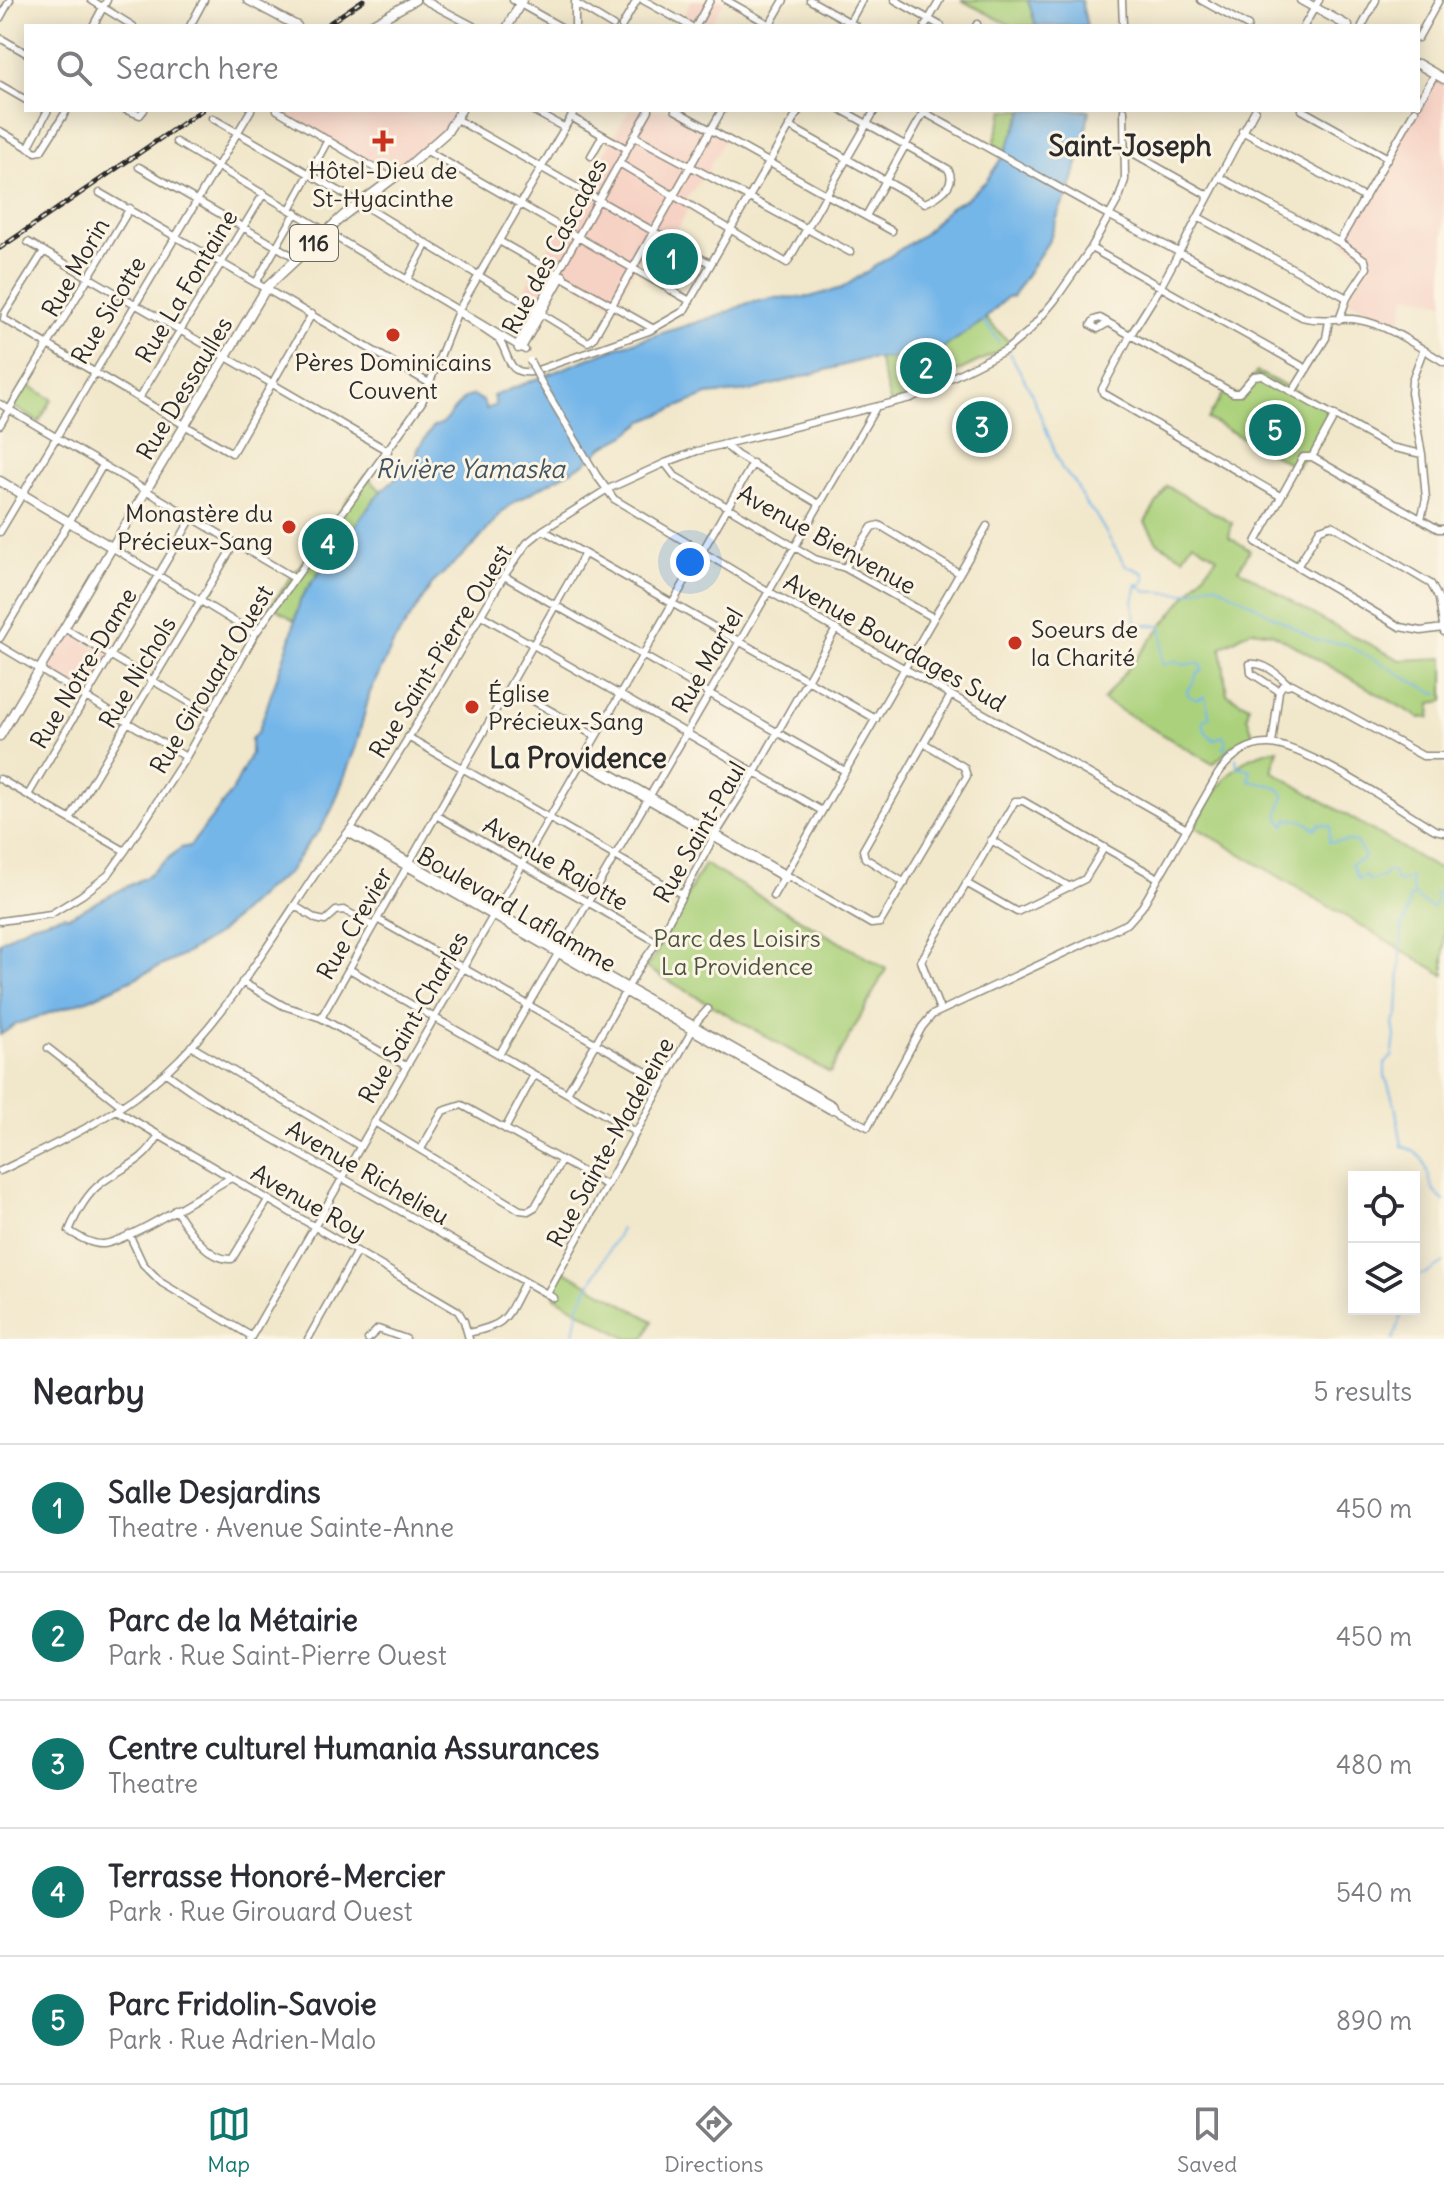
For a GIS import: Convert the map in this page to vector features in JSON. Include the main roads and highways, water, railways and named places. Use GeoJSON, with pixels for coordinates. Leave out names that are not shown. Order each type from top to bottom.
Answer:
{"type":"FeatureCollection","features":[{"type":"Feature","properties":{"kind":"main road"},"geometry":{"type":"LineString","coordinates":[[248,0],[293,24]]}},
{"type":"Feature","properties":{"kind":"main road"},"geometry":{"type":"LineString","coordinates":[[373,24],[415,0]]}},
{"type":"Feature","properties":{"kind":"main road"},"geometry":{"type":"LineString","coordinates":[[1301,0],[1317,4],[1345,24]]}},
{"type":"Feature","properties":{"kind":"main road"},"geometry":{"type":"LineString","coordinates":[[509,24],[518,1]]}},
{"type":"Feature","properties":{"kind":"main road"},"geometry":{"type":"LineString","coordinates":[[1420,65],[1440,76]]}},
{"type":"Feature","properties":{"kind":"main road","name":"Rue Dessaulles"},"geometry":{"type":"LineString","coordinates":[[0,736],[267,287],[326,230],[427,151],[447,132],[458,114]]}},
{"type":"Feature","properties":{"kind":"main road"},"geometry":{"type":"LineString","coordinates":[[0,481],[113,548]]}},
{"type":"Feature","properties":{"kind":"main road"},"geometry":{"type":"LineString","coordinates":[[93,536],[111,539],[123,530]]}},
{"type":"Feature","properties":{"kind":"main road"},"geometry":{"type":"LineString","coordinates":[[93,536],[101,554],[101,567]]}},
{"type":"Feature","properties":{"kind":"water"},"geometry":{"type":"Polygon","coordinates":[[[1028,0],[1081,0],[1087,24],[1035,24],[1028,0]]]}},
{"type":"Feature","properties":{"kind":"water","name":"Rivière Yamaska"},"geometry":{"type":"Polygon","coordinates":[[[1023,112],[1089,112],[1084,144],[1050,239],[1012,297],[1007,297],[983,321],[930,357],[866,359],[750,391],[707,395],[644,421],[603,447],[585,463],[516,501],[434,582],[394,642],[370,692],[356,746],[333,807],[320,831],[288,873],[218,934],[180,957],[90,999],[17,1024],[0,1035],[0,942],[29,925],[64,915],[68,917],[146,877],[181,848],[190,846],[233,790],[251,753],[251,739],[258,732],[300,601],[309,586],[381,491],[416,461],[418,449],[433,427],[443,423],[464,398],[473,395],[483,401],[486,409],[496,405],[493,396],[618,347],[723,314],[748,303],[773,298],[810,297],[842,288],[925,233],[950,207],[966,199],[986,181],[1003,156],[1023,112]]]}},
{"type":"Feature","properties":{"kind":"waterway"},"geometry":{"type":"LineString","coordinates":[[983,321],[999,343]]}},
{"type":"Feature","properties":{"kind":"waterway"},"geometry":{"type":"LineString","coordinates":[[1010,353],[1030,390],[1062,469],[1075,483],[1125,565],[1144,573],[1145,580],[1141,585],[1137,584],[1133,602],[1136,624],[1161,626],[1163,665],[1177,660],[1183,665],[1201,665],[1202,671],[1197,673],[1187,690],[1188,695],[1197,700],[1205,696],[1210,718],[1203,720],[1205,731],[1214,740],[1223,736],[1227,743],[1223,748],[1235,753]]}},
{"type":"Feature","properties":{"kind":"waterway"},"geometry":{"type":"LineString","coordinates":[[1137,585],[1147,592],[1180,593],[1216,584],[1316,640],[1346,644],[1439,693]]}},
{"type":"Feature","properties":{"kind":"waterway"},"geometry":{"type":"LineString","coordinates":[[1236,758],[1237,766],[1251,770],[1249,781],[1273,786],[1284,795],[1279,815],[1285,826],[1288,819],[1303,821],[1315,829],[1320,824],[1331,826],[1329,842],[1355,841],[1365,856],[1351,864],[1359,880],[1365,875],[1370,881],[1383,877],[1386,871],[1392,871],[1397,881],[1411,877],[1411,888],[1416,896],[1432,908],[1436,903],[1435,892],[1444,897]]}},
{"type":"Feature","properties":{"kind":"waterway"},"geometry":{"type":"LineString","coordinates":[[1414,896],[1410,897],[1402,924],[1398,1014],[1393,1024],[1392,1057],[1385,1063],[1385,1076],[1395,1105],[1402,1146],[1421,1157],[1436,1193],[1444,1201]]}},
{"type":"Feature","properties":{"kind":"waterway"},"geometry":{"type":"LineString","coordinates":[[573,1339],[580,1302],[621,1229]]}},
{"type":"Feature","properties":{"kind":"waterway"},"geometry":{"type":"LineString","coordinates":[[1420,1275],[1444,1263]]}},
{"type":"Feature","properties":{"kind":"waterway"},"geometry":{"type":"LineString","coordinates":[[1393,1339],[1402,1315]]}},
{"type":"Feature","properties":{"kind":"railway"},"geometry":{"type":"LineString","coordinates":[[328,24],[363,0]]}},
{"type":"Feature","properties":{"kind":"railway"},"geometry":{"type":"LineString","coordinates":[[0,248],[199,112]]}},
{"type":"Feature","properties":{"kind":"place","name":"Hôtel-Dieu de St-Hyacinthe"},"geometry":{"type":"Point","coordinates":[383,141]}},
{"type":"Feature","properties":{"kind":"place","name":"Salle Desjardins"},"geometry":{"type":"Point","coordinates":[672,259]}},
{"type":"Feature","properties":{"kind":"place","name":"Pères Dominicains Couvent"},"geometry":{"type":"Point","coordinates":[393,335]}},
{"type":"Feature","properties":{"kind":"place","name":"Parc de la Métairie"},"geometry":{"type":"Point","coordinates":[926,368]}},
{"type":"Feature","properties":{"kind":"place","name":"Centre culturel Humania Assurances"},"geometry":{"type":"Point","coordinates":[982,427]}},
{"type":"Feature","properties":{"kind":"place","name":"Parc Fridolin-Savoie"},"geometry":{"type":"Point","coordinates":[1275,430]}},
{"type":"Feature","properties":{"kind":"place","name":"Monastère du Précieux-Sang"},"geometry":{"type":"Point","coordinates":[289,527]}},
{"type":"Feature","properties":{"kind":"place","name":"Terrasse Honoré-Mercier"},"geometry":{"type":"Point","coordinates":[328,544]}},
{"type":"Feature","properties":{"kind":"place","name":"Soeurs de la Charité"},"geometry":{"type":"Point","coordinates":[1015,643]}},
{"type":"Feature","properties":{"kind":"place","name":"Église Précieux-Sang"},"geometry":{"type":"Point","coordinates":[472,707]}},
{"type":"Feature","properties":{"kind":"district","name":"Saint-Joseph"},"geometry":{"type":"Point","coordinates":[1130,146]}},
{"type":"Feature","properties":{"kind":"district","name":"La Providence"},"geometry":{"type":"Point","coordinates":[578,758]}},
{"type":"Feature","properties":{"kind":"park label","name":"Parc des Loisirs La Providence"},"geometry":{"type":"Point","coordinates":[737,952]}}]}
